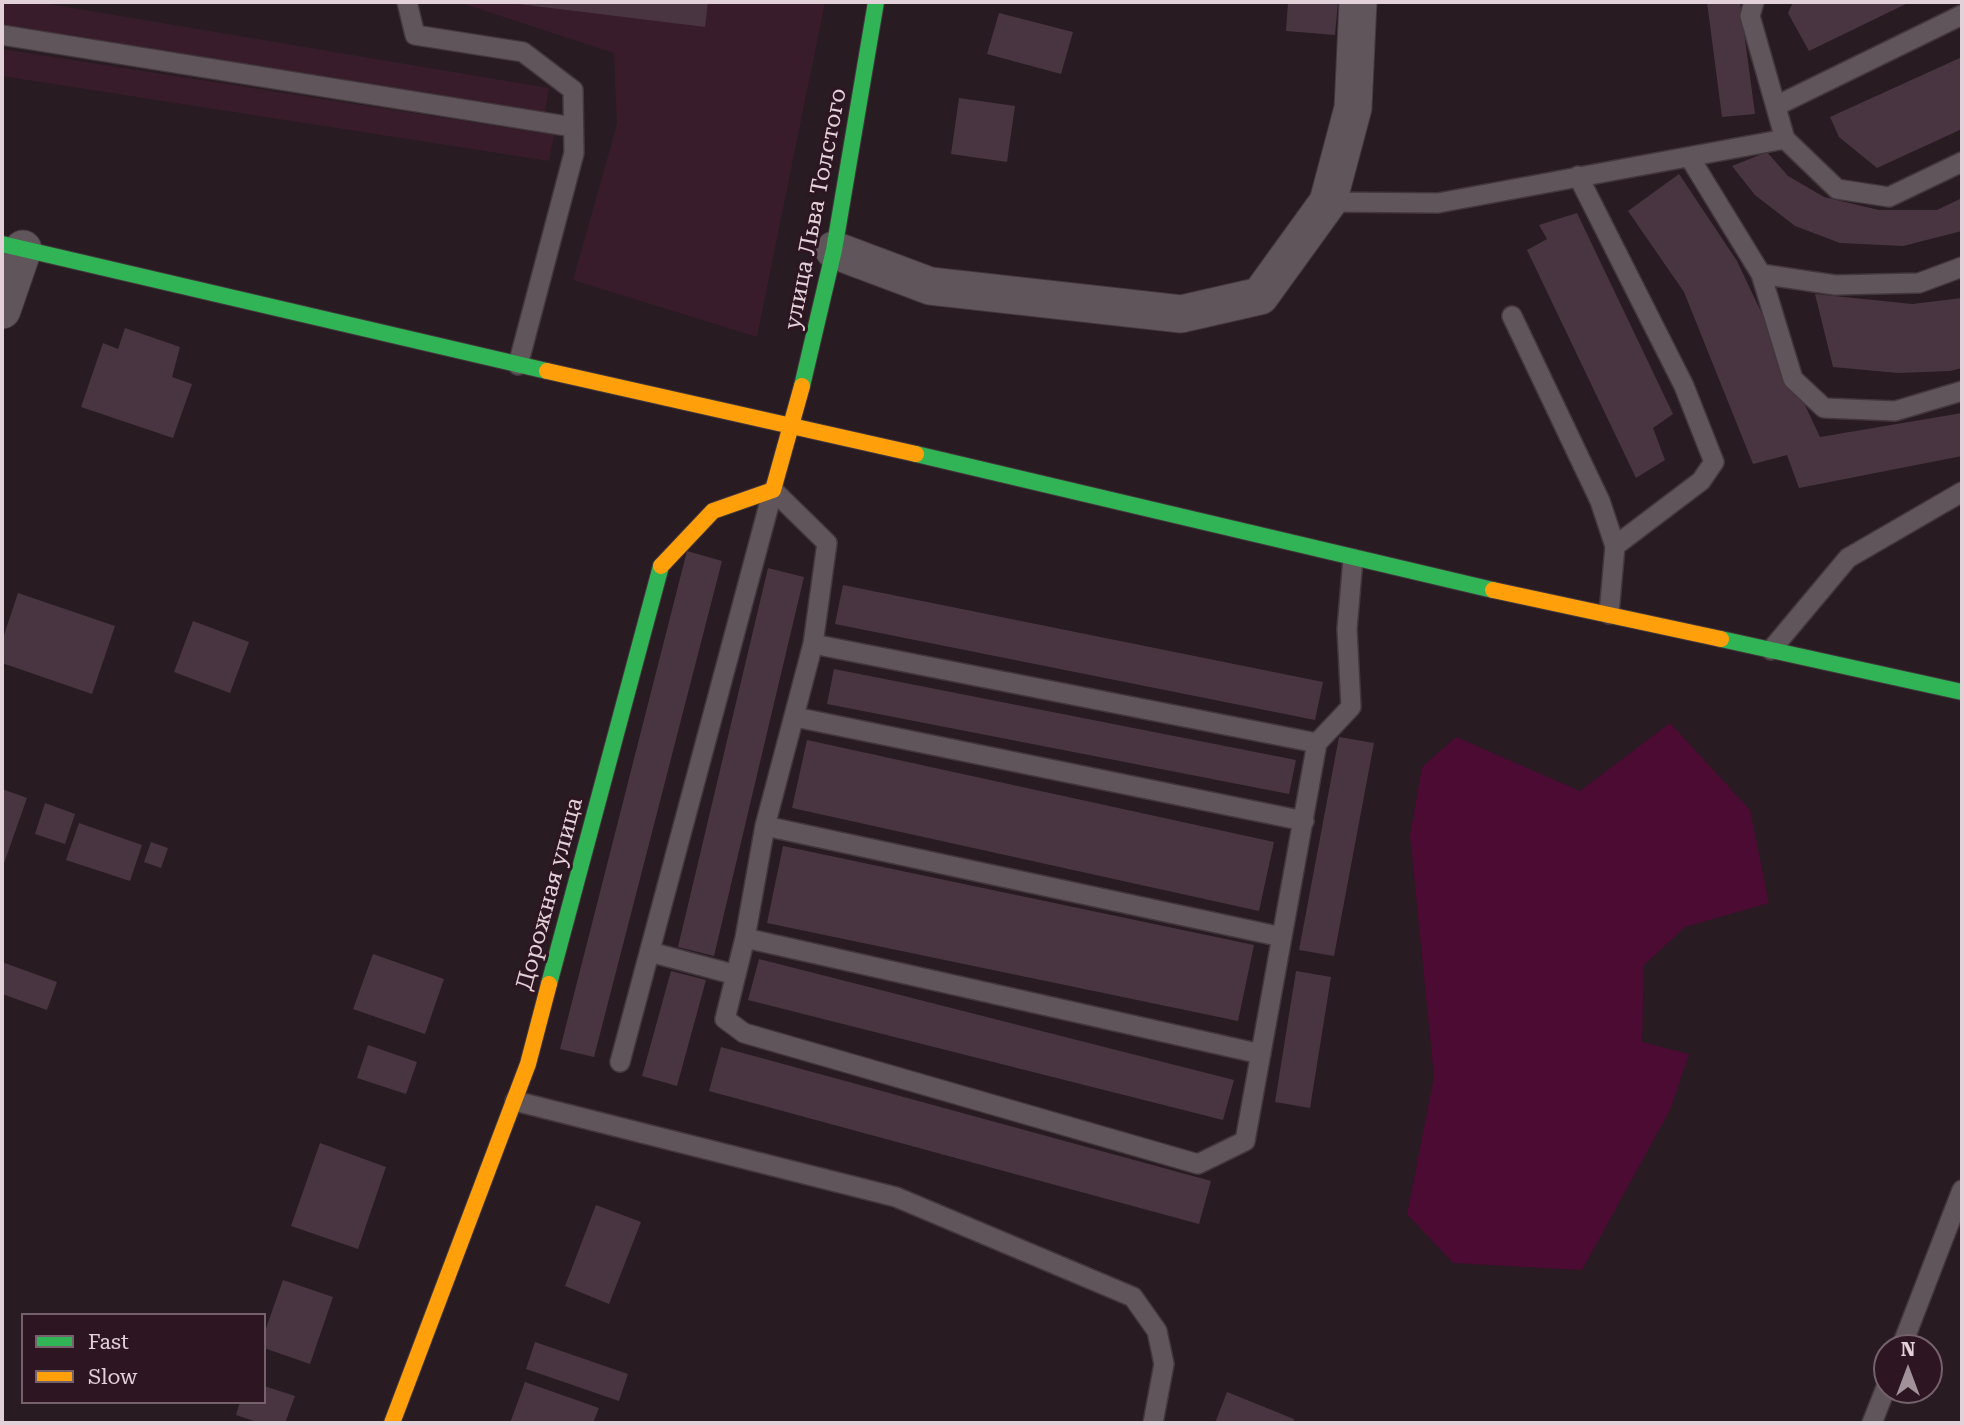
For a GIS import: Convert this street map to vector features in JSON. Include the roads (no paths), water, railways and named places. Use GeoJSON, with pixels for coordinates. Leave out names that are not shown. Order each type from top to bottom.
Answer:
{"type":"FeatureCollection","features":[{"type":"Feature","properties":{"kind":"street","name":"улица Льва Толстого"},"geometry":{"type":"LineString","coordinates":[[793,424],[834,250],[876,2]]}},
{"type":"Feature","properties":{"kind":"street"},"geometry":{"type":"LineString","coordinates":[[834,250],[930,286],[1181,314],[1259,296],[1328,202],[1353,108],[1358,2]]}},
{"type":"Feature","properties":{"kind":"street"},"geometry":{"type":"LineString","coordinates":[[2,310],[12,246],[518,365],[793,424],[1353,559],[1962,692]]}},
{"type":"Feature","properties":{"kind":"street"},"geometry":{"type":"LineString","coordinates":[[774,490],[793,424]]}},
{"type":"Feature","properties":{"kind":"street","name":"Дорожная улица"},"geometry":{"type":"LineString","coordinates":[[392,1423],[528,1064],[662,564],[713,511],[774,490]]}},
{"type":"Feature","properties":{"kind":"lane"},"geometry":{"type":"LineString","coordinates":[[407,2],[415,35],[523,52],[573,90],[574,153],[518,365]]}},
{"type":"Feature","properties":{"kind":"lane"},"geometry":{"type":"LineString","coordinates":[[1754,2],[1750,16],[1785,139],[1837,189],[1889,197],[1962,162]]}},
{"type":"Feature","properties":{"kind":"lane"},"geometry":{"type":"LineString","coordinates":[[1776,106],[1962,15]]}},
{"type":"Feature","properties":{"kind":"lane"},"geometry":{"type":"LineString","coordinates":[[2,36],[573,127]]}},
{"type":"Feature","properties":{"kind":"lane"},"geometry":{"type":"LineString","coordinates":[[1328,202],[1438,203],[1785,139]]}},
{"type":"Feature","properties":{"kind":"lane"},"geometry":{"type":"LineString","coordinates":[[1690,158],[1761,274],[1793,379],[1824,408],[1895,411],[1962,391]]}},
{"type":"Feature","properties":{"kind":"lane"},"geometry":{"type":"LineString","coordinates":[[1578,176],[1684,386],[1714,462],[1701,481],[1615,546]]}},
{"type":"Feature","properties":{"kind":"lane"},"geometry":{"type":"LineString","coordinates":[[1761,274],[1835,285],[1919,283],[1962,267]]}},
{"type":"Feature","properties":{"kind":"lane"},"geometry":{"type":"LineString","coordinates":[[1512,316],[1600,501],[1615,546],[1609,614]]}},
{"type":"Feature","properties":{"kind":"lane"},"geometry":{"type":"LineString","coordinates":[[620,1062],[774,490],[827,543],[813,644],[765,826],[745,938],[725,1019],[744,1033],[1198,1164],[1245,1141],[1317,743],[1351,708],[1347,629],[1353,559]]}},
{"type":"Feature","properties":{"kind":"lane"},"geometry":{"type":"LineString","coordinates":[[1771,650],[1848,558],[1962,492]]}},
{"type":"Feature","properties":{"kind":"lane"},"geometry":{"type":"LineString","coordinates":[[813,644],[1317,743]]}},
{"type":"Feature","properties":{"kind":"lane"},"geometry":{"type":"LineString","coordinates":[[795,717],[1304,821]]}},
{"type":"Feature","properties":{"kind":"lane"},"geometry":{"type":"LineString","coordinates":[[765,826],[1282,937]]}},
{"type":"Feature","properties":{"kind":"lane"},"geometry":{"type":"LineString","coordinates":[[745,938],[1261,1054]]}},
{"type":"Feature","properties":{"kind":"lane"},"geometry":{"type":"LineString","coordinates":[[650,952],[736,975]]}},
{"type":"Feature","properties":{"kind":"lane"},"geometry":{"type":"LineString","coordinates":[[514,1101],[896,1197],[1133,1297],[1157,1331],[1164,1364],[1153,1423]]}},
{"type":"Feature","properties":{"kind":"lane"},"geometry":{"type":"LineString","coordinates":[[1906,1334],[1962,1190]]}},
{"type":"Feature","properties":{"kind":"lane"},"geometry":{"type":"LineString","coordinates":[[1872,1423],[1880,1404]]}}]}
